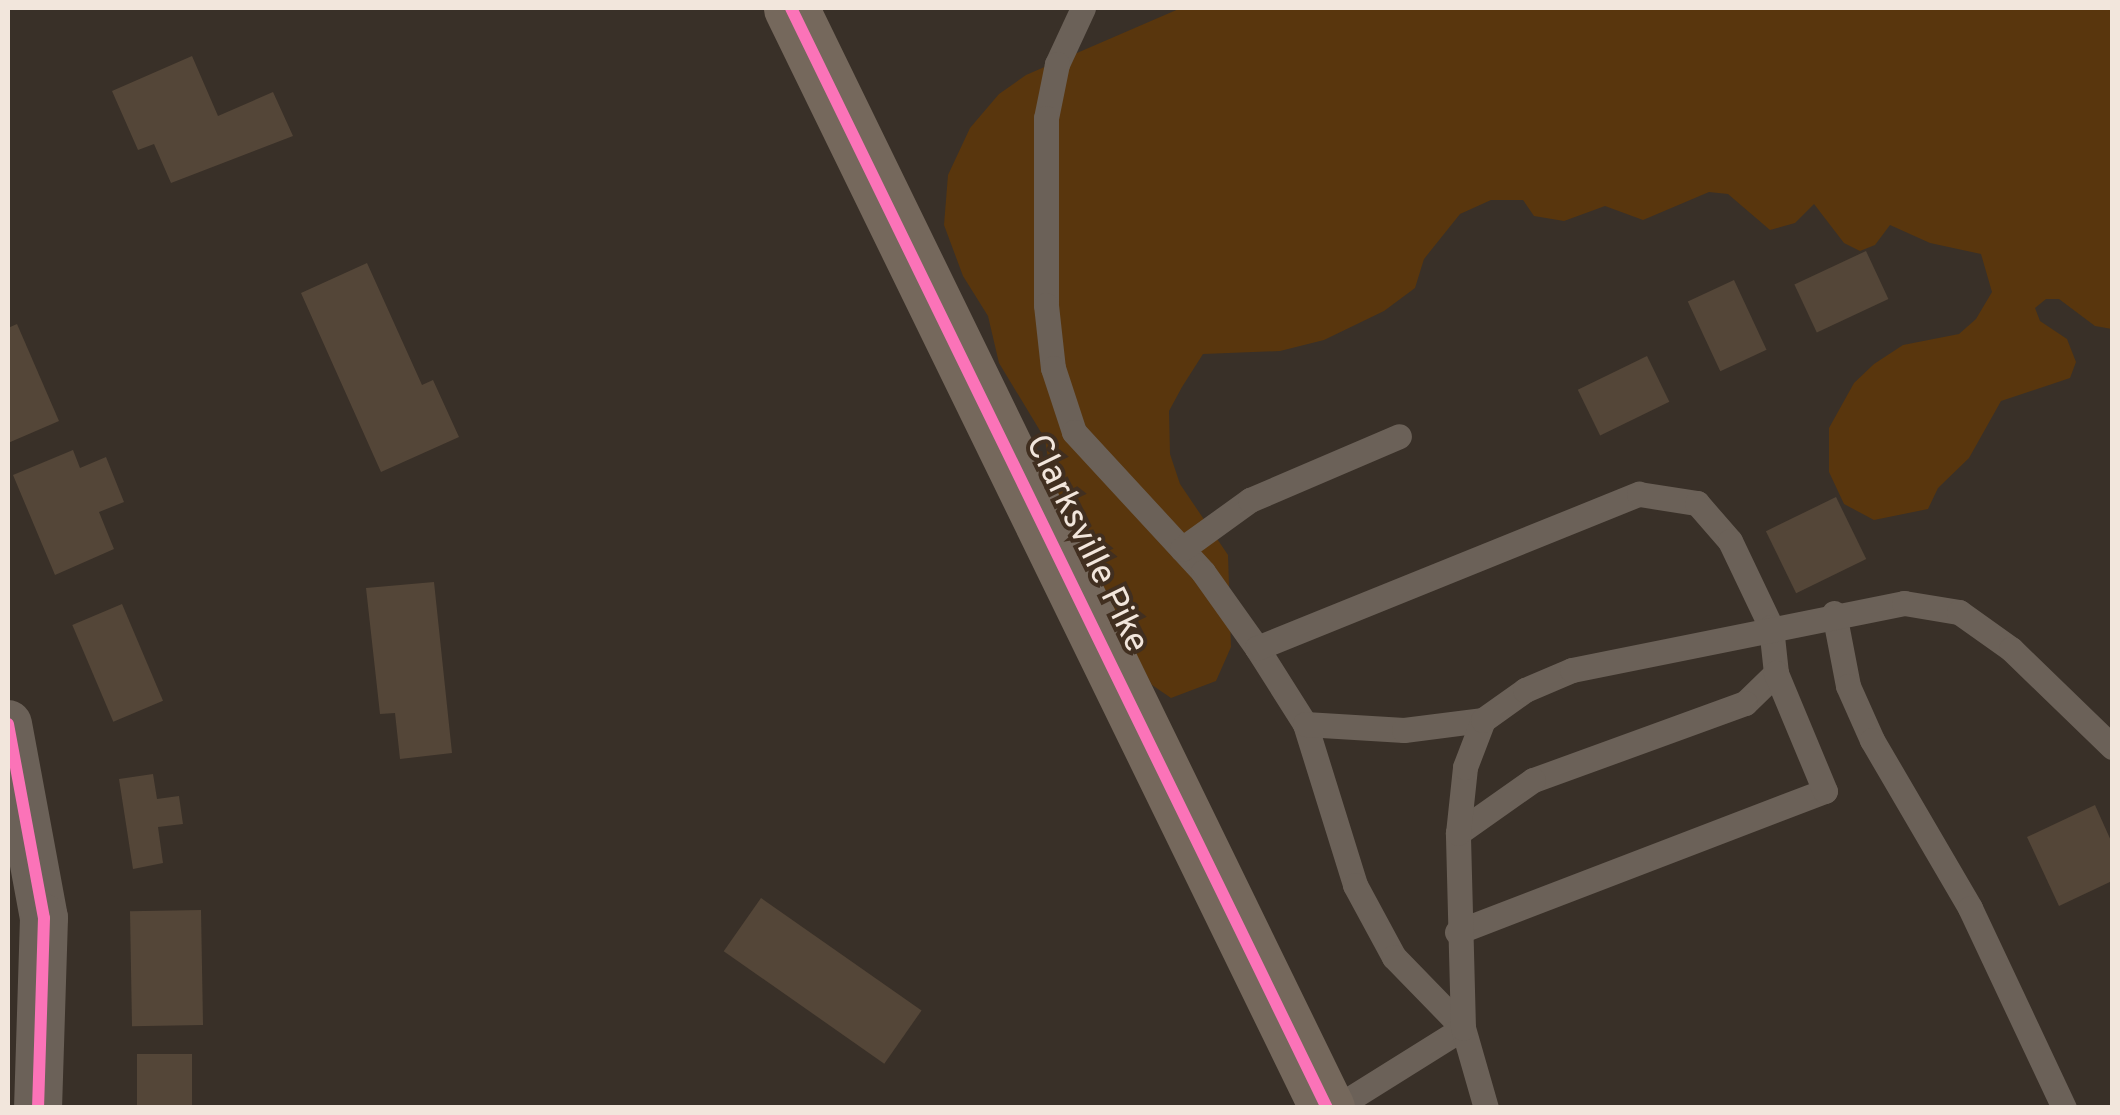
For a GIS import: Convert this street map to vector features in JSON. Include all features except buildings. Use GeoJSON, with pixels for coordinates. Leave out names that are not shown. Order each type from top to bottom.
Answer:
{"type":"FeatureCollection","features":[{"type":"Feature","properties":{"kind":"main road","name":"Clarksville Pike"},"geometry":{"type":"LineString","coordinates":[[791,8],[1328,1108]]}},
{"type":"Feature","properties":{"kind":"street"},"geometry":{"type":"LineString","coordinates":[[8,724],[44,918],[38,1108]]}},
{"type":"Feature","properties":{"kind":"lane"},"geometry":{"type":"LineString","coordinates":[[1083,8],[1057,64],[1046,118],[1046,305],[1053,368],[1074,432],[1182,549],[1258,648],[1304,724],[1356,885],[1394,957],[1464,1028]]}},
{"type":"Feature","properties":{"kind":"lane"},"geometry":{"type":"LineString","coordinates":[[1182,549],[1250,500],[1399,436]]}},
{"type":"Feature","properties":{"kind":"lane"},"geometry":{"type":"LineString","coordinates":[[1258,648],[1639,494],[1697,503],[1730,541],[1771,627],[1776,673],[1825,791],[1457,932]]}},
{"type":"Feature","properties":{"kind":"lane"},"geometry":{"type":"LineString","coordinates":[[1304,724],[1404,730],[1483,720],[1572,670],[1834,614],[1904,603],[1960,612],[2011,649],[2112,746]]}},
{"type":"Feature","properties":{"kind":"lane"},"geometry":{"type":"LineString","coordinates":[[1834,614],[1848,686],[1872,740],[1970,908],[2064,1108]]}},
{"type":"Feature","properties":{"kind":"lane"},"geometry":{"type":"LineString","coordinates":[[1458,833],[1533,780],[1745,703],[1776,673]]}},
{"type":"Feature","properties":{"kind":"lane"},"geometry":{"type":"LineString","coordinates":[[1483,720],[1465,768],[1458,833],[1457,932],[1464,1028],[1486,1108]]}},
{"type":"Feature","properties":{"kind":"lane"},"geometry":{"type":"LineString","coordinates":[[1335,1108],[1464,1028]]}},
{"type":"Feature","properties":{"kind":"shaded area"},"geometry":{"type":"Polygon","coordinates":[[[1181,8],[2112,8],[2112,329],[2095,326],[2059,299],[2046,299],[2035,308],[2040,321],[2067,339],[2076,362],[2070,378],[2001,401],[1969,458],[1938,488],[1928,509],[1874,520],[1844,504],[1829,472],[1829,428],[1854,383],[1874,364],[1903,345],[1959,334],[1976,319],[1992,292],[1981,254],[1930,243],[1890,225],[1875,245],[1860,251],[1844,243],[1814,204],[1795,223],[1770,230],[1728,194],[1709,192],[1643,220],[1605,206],[1564,221],[1534,216],[1523,200],[1491,200],[1460,214],[1424,259],[1415,288],[1384,311],[1324,340],[1280,351],[1203,354],[1169,411],[1170,454],[1180,484],[1228,555],[1231,647],[1216,681],[1171,698],[1152,685],[1114,614],[1051,479],[1045,439],[999,363],[988,316],[963,276],[944,225],[948,175],[970,128],[999,94],[1026,75],[1181,8]]]}},
{"type":"Feature","properties":{"kind":"cycle path"},"geometry":{"type":"LineString","coordinates":[[791,8],[1327,1108]]}},
{"type":"Feature","properties":{"kind":"cycle path"},"geometry":{"type":"LineString","coordinates":[[8,724],[44,918],[38,1108]]}}]}
